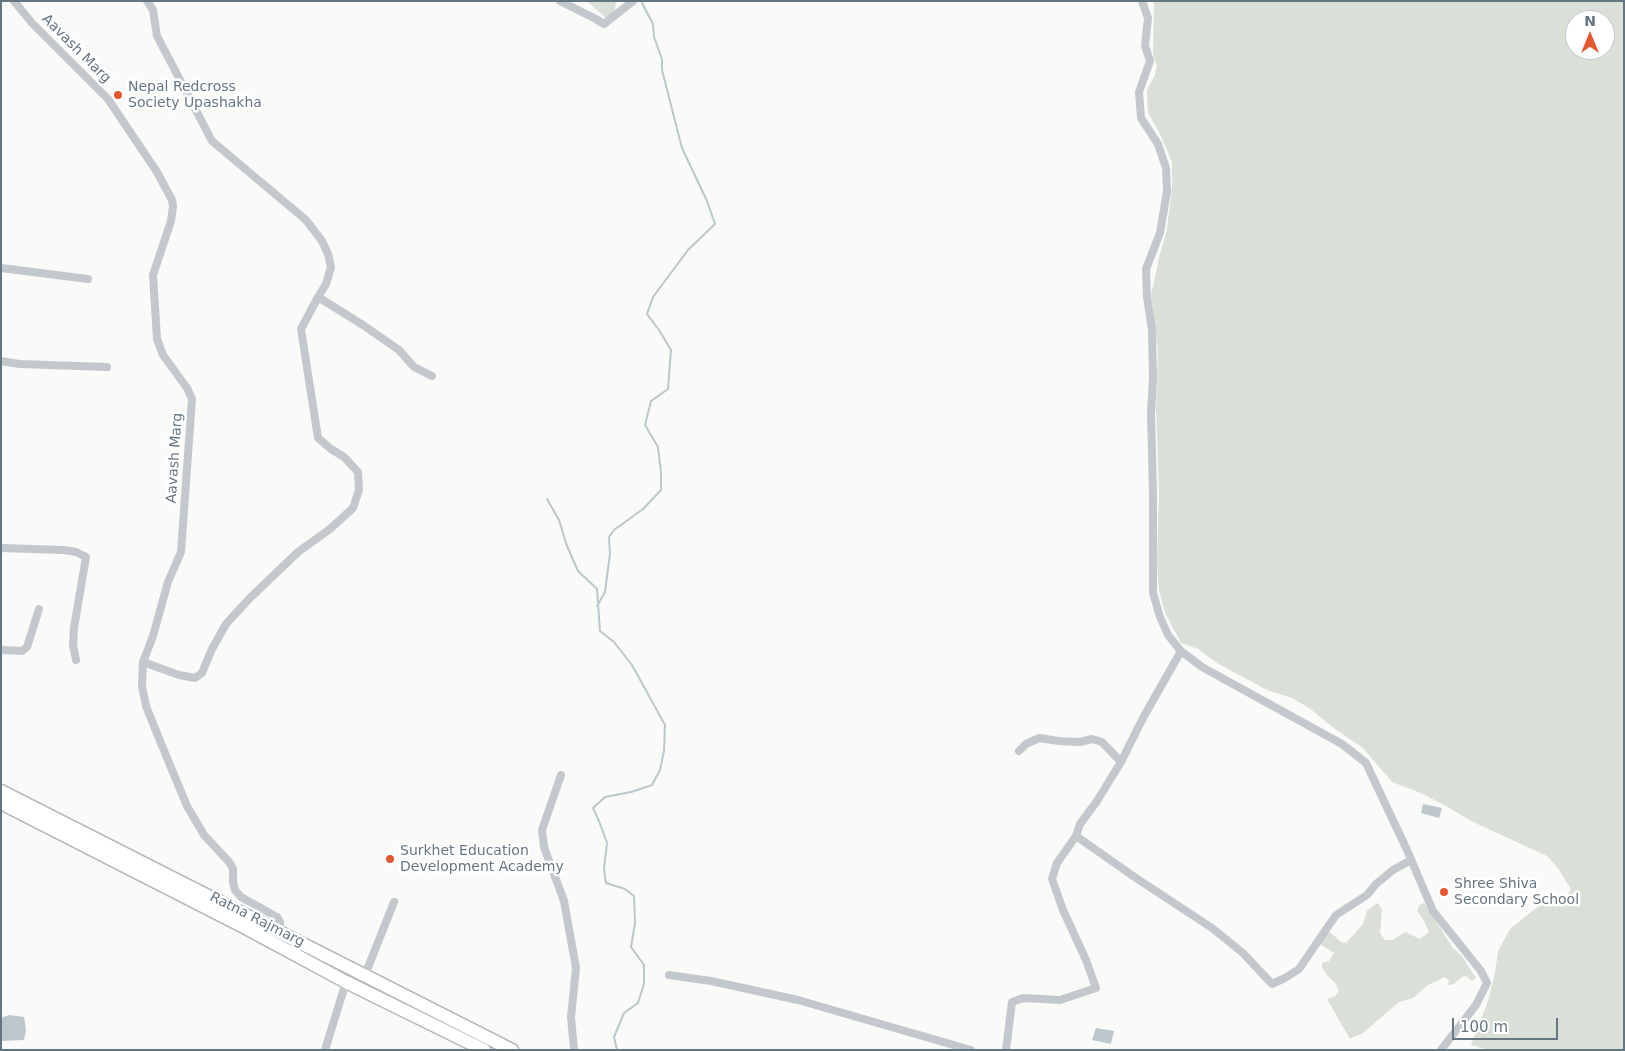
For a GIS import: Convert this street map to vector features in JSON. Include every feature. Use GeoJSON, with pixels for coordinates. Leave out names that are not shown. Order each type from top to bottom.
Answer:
{"type":"FeatureCollection","features":[{"type":"Feature","properties":{"kind":"main road","name":"Ratna Rajmarg"},"geometry":{"type":"LineString","coordinates":[[1,791],[512,1050]]}},
{"type":"Feature","properties":{"kind":"main road","name":"Ratna Rajmarg"},"geometry":{"type":"LineString","coordinates":[[1,803],[242,926],[346,982],[484,1050]]}},
{"type":"Feature","properties":{"kind":"street","name":"Aavash Marg"},"geometry":{"type":"LineString","coordinates":[[14,1],[32,23],[108,99],[157,172],[172,200],[171,221],[153,274],[157,339],[163,355],[183,382],[192,399],[181,552],[168,582],[153,636],[143,662],[142,686],[146,706],[187,806],[204,834],[230,863],[233,869],[235,890],[241,897],[277,917],[280,922],[280,931]]}},
{"type":"Feature","properties":{"kind":"street"},"geometry":{"type":"LineString","coordinates":[[143,662],[179,675],[195,678],[202,673],[212,649],[226,624],[248,599],[298,552],[330,529],[352,508],[359,490],[358,472],[344,458],[331,450],[318,438],[301,329],[326,284],[331,267],[328,254],[322,241],[301,215],[212,141],[157,36],[153,10],[147,1]]}},
{"type":"Feature","properties":{"kind":"street"},"geometry":{"type":"LineString","coordinates":[[560,1],[604,24],[633,1]]}},
{"type":"Feature","properties":{"kind":"street"},"geometry":{"type":"LineString","coordinates":[[1142,1],[1148,18],[1144,46],[1150,61],[1139,92],[1141,118],[1158,144],[1166,168],[1167,183],[1160,233],[1146,269],[1147,297],[1152,330],[1153,376],[1151,414],[1153,593],[1168,635],[1181,651],[1202,666],[1342,744],[1366,763],[1433,911],[1481,972],[1487,983],[1476,1004],[1442,1050]]}},
{"type":"Feature","properties":{"kind":"street"},"geometry":{"type":"LineString","coordinates":[[1,268],[88,278]]}},
{"type":"Feature","properties":{"kind":"street"},"geometry":{"type":"LineString","coordinates":[[318,297],[399,350],[414,367],[432,376]]}},
{"type":"Feature","properties":{"kind":"street"},"geometry":{"type":"LineString","coordinates":[[1,361],[19,364],[107,367]]}},
{"type":"Feature","properties":{"kind":"street"},"geometry":{"type":"LineString","coordinates":[[1,548],[64,550],[76,552],[86,557],[74,628],[73,645],[76,660]]}},
{"type":"Feature","properties":{"kind":"street"},"geometry":{"type":"LineString","coordinates":[[1,650],[22,652],[28,647],[39,609]]}},
{"type":"Feature","properties":{"kind":"street"},"geometry":{"type":"LineString","coordinates":[[1006,1050],[1012,1002],[1023,998],[1060,1000],[1096,988],[1052,879],[1057,863],[1076,836],[1080,824],[1097,802],[1121,762],[1143,718],[1181,651]]}},
{"type":"Feature","properties":{"kind":"street"},"geometry":{"type":"LineString","coordinates":[[1019,751],[1026,744],[1039,738],[1080,742],[1092,739],[1102,742],[1121,762]]}},
{"type":"Feature","properties":{"kind":"street"},"geometry":{"type":"LineString","coordinates":[[561,775],[542,830],[544,847],[564,901],[576,968],[571,1017],[574,1050]]}},
{"type":"Feature","properties":{"kind":"street"},"geometry":{"type":"LineString","coordinates":[[1076,836],[1212,928],[1242,953],[1272,984],[1299,969],[1336,915],[1367,896],[1376,884],[1393,870],[1411,860]]}},
{"type":"Feature","properties":{"kind":"street"},"geometry":{"type":"LineString","coordinates":[[364,975],[394,902]]}},
{"type":"Feature","properties":{"kind":"street"},"geometry":{"type":"LineString","coordinates":[[669,975],[711,981],[798,1000],[971,1050]]}},
{"type":"Feature","properties":{"kind":"street"},"geometry":{"type":"LineString","coordinates":[[326,1050],[346,982]]}},
{"type":"Feature","properties":{"kind":"shaded area"},"geometry":{"type":"Polygon","coordinates":[[[587,1],[616,1],[615,10],[608,20],[587,1]]]}},
{"type":"Feature","properties":{"kind":"shaded area"},"geometry":{"type":"Polygon","coordinates":[[[1154,1],[1624,1],[1624,1050],[1488,1050],[1471,1045],[1488,1001],[1498,951],[1510,929],[1536,908],[1548,902],[1565,899],[1571,889],[1558,868],[1547,856],[1471,821],[1421,793],[1392,782],[1363,748],[1309,708],[1292,698],[1267,690],[1217,663],[1198,649],[1181,643],[1165,613],[1159,590],[1157,564],[1159,493],[1156,406],[1158,350],[1151,296],[1167,229],[1172,186],[1172,162],[1159,132],[1148,113],[1147,90],[1155,75],[1157,66],[1153,56],[1154,1]]]}},
{"type":"Feature","properties":{"kind":"shaded area"},"geometry":{"type":"Polygon","coordinates":[[[1423,804],[1442,808],[1439,818],[1421,813],[1423,804]]]}},
{"type":"Feature","properties":{"kind":"shaded area"},"geometry":{"type":"Polygon","coordinates":[[[1377,903],[1382,910],[1380,933],[1385,940],[1393,940],[1405,932],[1420,939],[1429,932],[1417,911],[1419,905],[1424,903],[1453,948],[1462,956],[1476,978],[1472,981],[1466,976],[1462,977],[1454,984],[1448,985],[1449,981],[1445,977],[1428,985],[1413,998],[1399,1002],[1363,1033],[1350,1039],[1327,999],[1335,996],[1339,991],[1336,984],[1322,968],[1322,963],[1329,961],[1334,953],[1320,944],[1327,933],[1330,932],[1341,942],[1346,943],[1363,924],[1367,911],[1377,903]]]}},
{"type":"Feature","properties":{"kind":"shaded area"},"geometry":{"type":"Polygon","coordinates":[[[9,1015],[24,1017],[26,1030],[24,1040],[1,1041],[1,1018],[9,1015]]]}},
{"type":"Feature","properties":{"kind":"shaded area"},"geometry":{"type":"Polygon","coordinates":[[[1096,1028],[1114,1031],[1111,1044],[1092,1040],[1096,1028]]]}},
{"type":"Feature","properties":{"kind":"waterway"},"geometry":{"type":"LineString","coordinates":[[597,606],[605,592],[610,554],[609,537],[614,530],[643,509],[661,490],[658,447],[645,425],[651,401],[668,389],[671,350],[647,314],[653,297],[688,250],[715,224],[707,201],[682,148],[662,70],[662,59],[654,37],[653,24],[642,3]]}},
{"type":"Feature","properties":{"kind":"waterway"},"geometry":{"type":"LineString","coordinates":[[547,499],[559,520],[567,546],[578,571],[597,589],[600,631],[614,642],[632,665],[665,725],[664,751],[660,770],[652,785],[631,792],[605,797],[593,808],[607,843],[604,869],[606,883],[625,889],[634,896],[635,923],[631,947],[644,965],[644,984],[638,1003],[624,1013],[614,1037],[617,1050]]}},
{"type":"Feature","properties":{"kind":"place","name":"Nepal Redcross Society Upashakha"},"geometry":{"type":"Point","coordinates":[118,95]}},
{"type":"Feature","properties":{"kind":"place","name":"Surkhet Education Development Academy"},"geometry":{"type":"Point","coordinates":[390,859]}},
{"type":"Feature","properties":{"kind":"place","name":"Shree Shiva Secondary School"},"geometry":{"type":"Point","coordinates":[1444,892]}}]}
